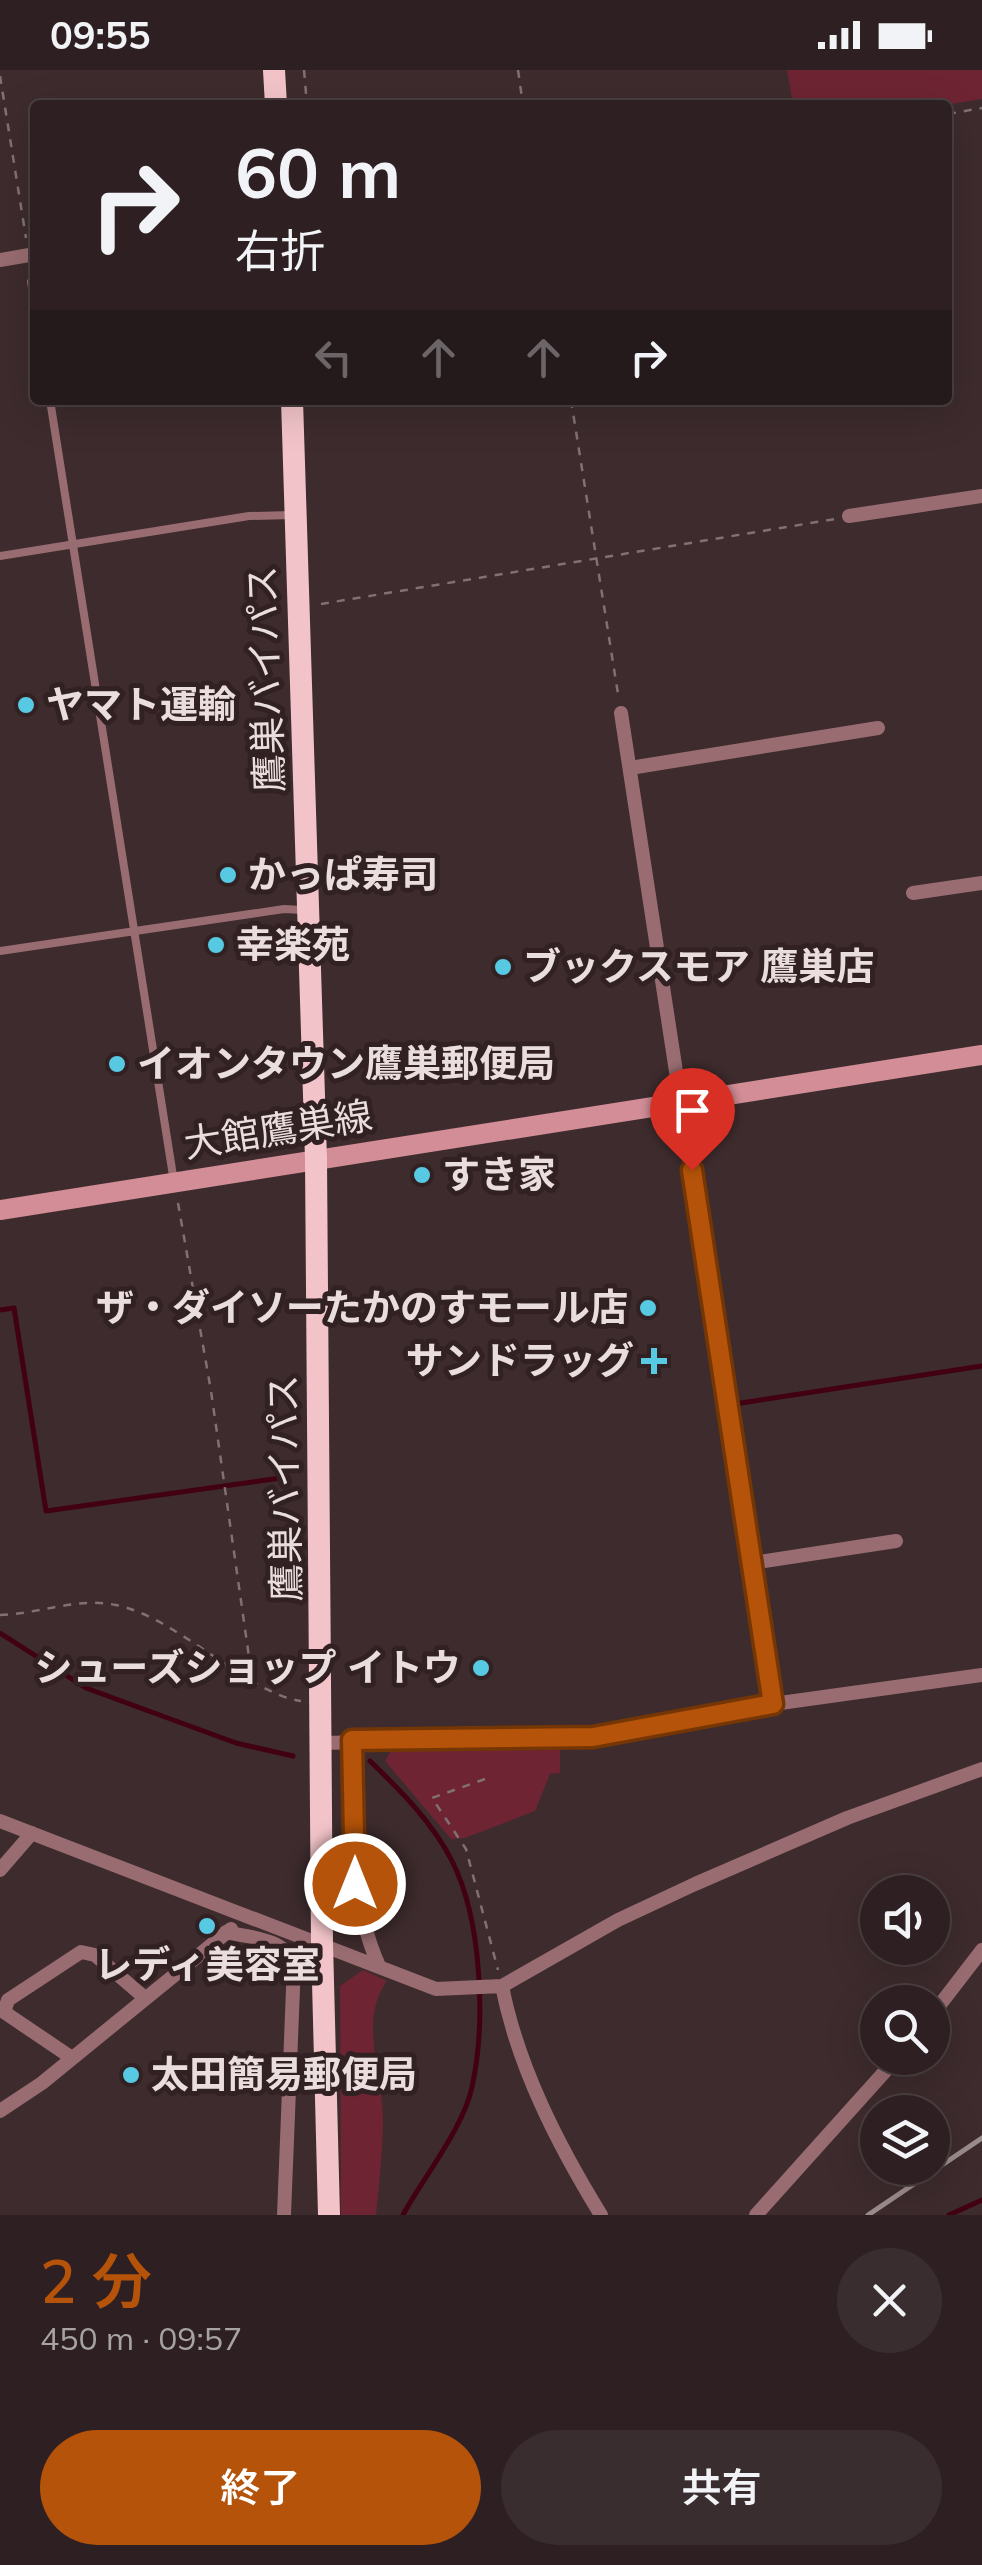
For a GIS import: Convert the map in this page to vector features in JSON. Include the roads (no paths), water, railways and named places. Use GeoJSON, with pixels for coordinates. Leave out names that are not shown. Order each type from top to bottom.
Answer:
{"type":"FeatureCollection","features":[{"type":"Feature","properties":{"kind":"highway"},"geometry":{"type":"LineString","coordinates":[[274,70],[276,100]]}},
{"type":"Feature","properties":{"kind":"highway","name":"鷹巣バイパス"},"geometry":{"type":"LineString","coordinates":[[292,405],[316,1159],[322,1943],[329,2215]]}},
{"type":"Feature","properties":{"kind":"main road","name":"大館鷹巣線"},"geometry":{"type":"LineString","coordinates":[[0,1210],[982,1055]]}},
{"type":"Feature","properties":{"kind":"street"},"geometry":{"type":"LineString","coordinates":[[0,260],[30,254]]}},
{"type":"Feature","properties":{"kind":"street"},"geometry":{"type":"LineString","coordinates":[[849,516],[982,496]]}},
{"type":"Feature","properties":{"kind":"street"},"geometry":{"type":"LineString","coordinates":[[621,712],[773,1704]]}},
{"type":"Feature","properties":{"kind":"street"},"geometry":{"type":"LineString","coordinates":[[630,768],[878,728]]}},
{"type":"Feature","properties":{"kind":"street"},"geometry":{"type":"LineString","coordinates":[[913,893],[982,883]]}},
{"type":"Feature","properties":{"kind":"street"},"geometry":{"type":"LineString","coordinates":[[752,1563],[896,1541]]}},
{"type":"Feature","properties":{"kind":"street"},"geometry":{"type":"LineString","coordinates":[[323,1743],[593,1737],[773,1704],[982,1675]]}},
{"type":"Feature","properties":{"kind":"street"},"geometry":{"type":"LineString","coordinates":[[352,1740],[355,1884],[363,1930],[380,1966]]}},
{"type":"Feature","properties":{"kind":"street"},"geometry":{"type":"LineString","coordinates":[[0,1821],[436,1989],[502,1986],[618,1920],[695,1884],[847,1818],[982,1769]]}},
{"type":"Feature","properties":{"kind":"street"},"geometry":{"type":"LineString","coordinates":[[0,1870],[32,1833]]}},
{"type":"Feature","properties":{"kind":"street"},"geometry":{"type":"LineString","coordinates":[[0,2110],[72,2058],[246,1916]]}},
{"type":"Feature","properties":{"kind":"street"},"geometry":{"type":"LineString","coordinates":[[226,1932],[274,1943],[290,1952],[294,1964],[284,2215]]}},
{"type":"Feature","properties":{"kind":"street"},"geometry":{"type":"LineString","coordinates":[[950,1992],[982,1950]]}},
{"type":"Feature","properties":{"kind":"street"},"geometry":{"type":"LineString","coordinates":[[72,2058],[4,2012],[8,2000],[81,1952],[95,1956],[144,1998]]}},
{"type":"Feature","properties":{"kind":"street"},"geometry":{"type":"LineString","coordinates":[[502,1986],[510,2026],[567,2160],[601,2215]]}},
{"type":"Feature","properties":{"kind":"street"},"geometry":{"type":"LineString","coordinates":[[756,2215],[882,2075]]}},
{"type":"Feature","properties":{"kind":"lane"},"geometry":{"type":"LineString","coordinates":[[51,405],[174,1182]]}},
{"type":"Feature","properties":{"kind":"lane"},"geometry":{"type":"LineString","coordinates":[[0,556],[250,516],[296,515]]}},
{"type":"Feature","properties":{"kind":"lane"},"geometry":{"type":"LineString","coordinates":[[0,951],[284,909],[308,910]]}},
{"type":"Feature","properties":{"kind":"waterway"},"geometry":{"type":"LineString","coordinates":[[0,1310],[14,1308],[46,1511],[288,1477]]}},
{"type":"Feature","properties":{"kind":"waterway"},"geometry":{"type":"LineString","coordinates":[[741,1403],[982,1366]]}},
{"type":"Feature","properties":{"kind":"waterway"},"geometry":{"type":"LineString","coordinates":[[0,1633],[86,1688],[236,1743],[293,1756]]}},
{"type":"Feature","properties":{"kind":"waterway"},"geometry":{"type":"LineString","coordinates":[[370,1761],[426,1820],[452,1861],[470,1912],[478,1972],[479,2033],[468,2102],[403,2215]]}},
{"type":"Feature","properties":{"kind":"waterway"},"geometry":{"type":"LineString","coordinates":[[949,2215],[982,2200]]}},
{"type":"Feature","properties":{"kind":"railway"},"geometry":{"type":"LineString","coordinates":[[868,2215],[982,2138]]}},
{"type":"Feature","properties":{"kind":"place","name":"ヤマト運輸"},"geometry":{"type":"Point","coordinates":[26,705]}},
{"type":"Feature","properties":{"kind":"place","name":"かっぱ寿司"},"geometry":{"type":"Point","coordinates":[228,875]}},
{"type":"Feature","properties":{"kind":"place","name":"幸楽苑"},"geometry":{"type":"Point","coordinates":[216,945]}},
{"type":"Feature","properties":{"kind":"place","name":"ブックスモア 鷹巣店"},"geometry":{"type":"Point","coordinates":[503,967]}},
{"type":"Feature","properties":{"kind":"place","name":"イオンタウン鷹巣郵便局"},"geometry":{"type":"Point","coordinates":[117,1064]}},
{"type":"Feature","properties":{"kind":"place","name":"すき家"},"geometry":{"type":"Point","coordinates":[422,1175]}},
{"type":"Feature","properties":{"kind":"place","name":"ザ・ダイソーたかのすモール店"},"geometry":{"type":"Point","coordinates":[648,1308]}},
{"type":"Feature","properties":{"kind":"place","name":"サンドラッグ"},"geometry":{"type":"Point","coordinates":[654,1361]}},
{"type":"Feature","properties":{"kind":"place","name":"シューズショップ イトウ"},"geometry":{"type":"Point","coordinates":[481,1668]}},
{"type":"Feature","properties":{"kind":"place","name":"レディ美容室"},"geometry":{"type":"Point","coordinates":[207,1926]}},
{"type":"Feature","properties":{"kind":"place","name":"太田簡易郵便局"},"geometry":{"type":"Point","coordinates":[131,2075]}}]}
